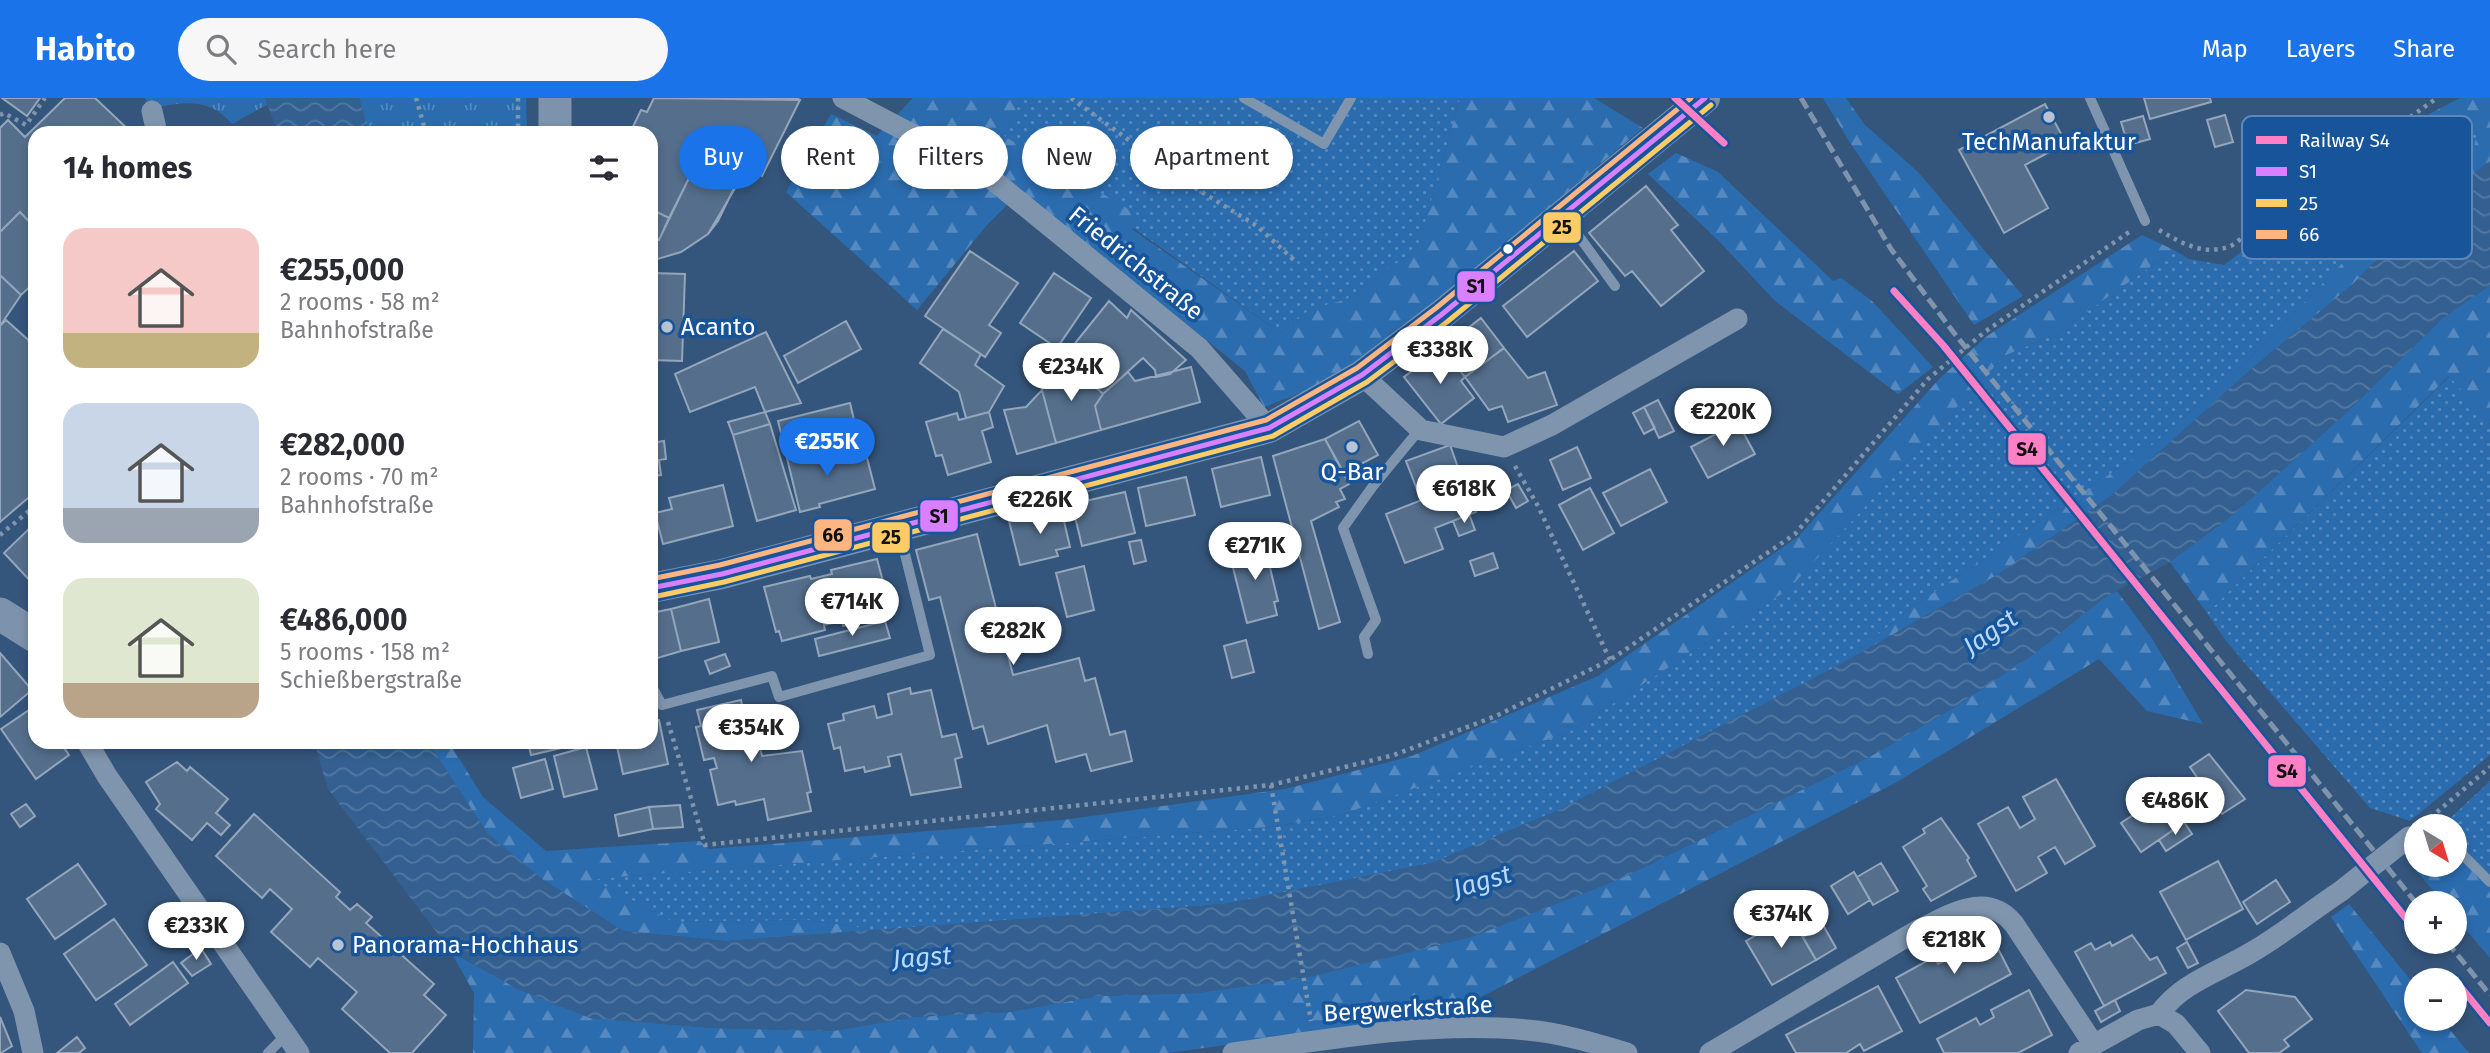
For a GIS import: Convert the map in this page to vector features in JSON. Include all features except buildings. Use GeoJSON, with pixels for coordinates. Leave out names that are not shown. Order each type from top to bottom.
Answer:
{"type":"FeatureCollection","features":[{"type":"Feature","properties":{"kind":"main road"},"geometry":{"type":"LineString","coordinates":[[555,98],[555,126]]}},
{"type":"Feature","properties":{"kind":"main road"},"geometry":{"type":"LineString","coordinates":[[658,587],[722,574],[1269,428],[1362,375],[1705,98]]}},
{"type":"Feature","properties":{"kind":"main road"},"geometry":{"type":"LineString","coordinates":[[0,614],[28,632]]}},
{"type":"Feature","properties":{"kind":"street","name":"Friedrichstraße"},"geometry":{"type":"LineString","coordinates":[[843,98],[982,171],[1199,348],[1269,428]]}},
{"type":"Feature","properties":{"kind":"street"},"geometry":{"type":"LineString","coordinates":[[152,111],[155,126]]}},
{"type":"Feature","properties":{"kind":"street"},"geometry":{"type":"LineString","coordinates":[[1362,375],[1420,429],[1504,447],[1552,425],[1737,319]]}},
{"type":"Feature","properties":{"kind":"street"},"geometry":{"type":"LineString","coordinates":[[91,749],[107,776],[299,1053]]}},
{"type":"Feature","properties":{"kind":"street"},"geometry":{"type":"LineString","coordinates":[[1710,1053],[1917,930],[1953,914],[1991,906],[2004,911],[2014,923],[2086,1049],[2138,1020],[2159,1014],[2170,1000],[2185,988],[2253,952],[2341,891],[2404,841]]}},
{"type":"Feature","properties":{"kind":"street"},"geometry":{"type":"LineString","coordinates":[[0,953],[24,1011],[33,1053]]}},
{"type":"Feature","properties":{"kind":"street"},"geometry":{"type":"LineString","coordinates":[[2159,1014],[2176,1024],[2200,1053]]}},
{"type":"Feature","properties":{"kind":"street","name":"Bergwerkstraße"},"geometry":{"type":"LineString","coordinates":[[1233,1053],[1314,1041],[1450,1028],[1528,1030],[1588,1041],[1627,1053]]}},
{"type":"Feature","properties":{"kind":"lane"},"geometry":{"type":"LineString","coordinates":[[1244,98],[1324,144],[1351,98]]}},
{"type":"Feature","properties":{"kind":"lane"},"geometry":{"type":"LineString","coordinates":[[2090,98],[2145,221]]}},
{"type":"Feature","properties":{"kind":"lane"},"geometry":{"type":"LineString","coordinates":[[1563,215],[1615,286]]}},
{"type":"Feature","properties":{"kind":"lane"},"geometry":{"type":"LineString","coordinates":[[1368,654],[1364,637],[1376,620],[1343,528],[1373,486],[1420,429]]}},
{"type":"Feature","properties":{"kind":"lane"},"geometry":{"type":"LineString","coordinates":[[658,698],[662,705],[772,676],[779,697],[930,655],[898,527]]}},
{"type":"Feature","properties":{"kind":"lane"},"geometry":{"type":"LineString","coordinates":[[2468,860],[2490,882]]}},
{"type":"Feature","properties":{"kind":"lane"},"geometry":{"type":"LineString","coordinates":[[268,1053],[286,1035]]}},
{"type":"Feature","properties":{"kind":"path"},"geometry":{"type":"LineString","coordinates":[[0,115],[4,113],[26,125],[45,98]]}},
{"type":"Feature","properties":{"kind":"path"},"geometry":{"type":"LineString","coordinates":[[416,98],[424,126]]}},
{"type":"Feature","properties":{"kind":"path"},"geometry":{"type":"LineString","coordinates":[[519,98],[519,126]]}},
{"type":"Feature","properties":{"kind":"path"},"geometry":{"type":"LineString","coordinates":[[1071,98],[1192,186],[1257,226],[1295,261]]}},
{"type":"Feature","properties":{"kind":"path"},"geometry":{"type":"LineString","coordinates":[[2412,116],[2437,98]]}},
{"type":"Feature","properties":{"kind":"path"},"geometry":{"type":"LineString","coordinates":[[662,705],[705,845],[1271,785],[1394,755],[1496,716],[1610,660],[1795,534],[1928,379],[1986,331],[2145,221],[2182,243],[2201,250],[2216,251],[2231,246],[2242,238]]}},
{"type":"Feature","properties":{"kind":"path"},"geometry":{"type":"LineString","coordinates":[[1504,447],[1538,506],[1610,660]]}},
{"type":"Feature","properties":{"kind":"path"},"geometry":{"type":"LineString","coordinates":[[0,536],[28,512]]}},
{"type":"Feature","properties":{"kind":"path"},"geometry":{"type":"LineString","coordinates":[[2436,814],[2490,767]]}},
{"type":"Feature","properties":{"kind":"path"},"geometry":{"type":"LineString","coordinates":[[1271,785],[1310,1014]]}},
{"type":"Feature","properties":{"kind":"green space"},"geometry":{"type":"Polygon","coordinates":[[[145,98],[265,98],[268,104],[232,124],[215,110],[205,106],[185,103],[150,109],[145,98]]]}},
{"type":"Feature","properties":{"kind":"green space"},"geometry":{"type":"Polygon","coordinates":[[[359,98],[526,98],[527,126],[367,126],[359,98]]]}},
{"type":"Feature","properties":{"kind":"green space"},"geometry":{"type":"Polygon","coordinates":[[[913,98],[1021,98],[1008,127],[893,126],[893,189],[1008,189],[1008,138],[1022,147],[1022,189],[1094,189],[1132,211],[1133,230],[1281,333],[1309,310],[1347,299],[1418,248],[1460,98],[1594,98],[1643,128],[1394,337],[1331,381],[1264,407],[1245,371],[1021,191],[987,225],[917,310],[786,192],[788,189],[879,189],[879,134],[913,98]]]}},
{"type":"Feature","properties":{"kind":"green space"},"geometry":{"type":"Polygon","coordinates":[[[1021,98],[1460,98],[1418,248],[1347,299],[1309,310],[1281,333],[1079,189],[1116,189],[1116,126],[1022,126],[1022,149],[1008,139],[1008,127],[1021,98]]]}},
{"type":"Feature","properties":{"kind":"green space"},"geometry":{"type":"Polygon","coordinates":[[[1823,98],[1846,98],[1864,124],[1918,172],[2023,296],[1974,325],[1851,144],[1823,98]]]}},
{"type":"Feature","properties":{"kind":"green space"},"geometry":{"type":"Polygon","coordinates":[[[2460,98],[2490,98],[2490,161],[2472,175],[2472,148],[2477,132],[2472,128],[2472,116],[2427,116],[2460,98]]]}},
{"type":"Feature","properties":{"kind":"green space"},"geometry":{"type":"Polygon","coordinates":[[[831,114],[856,126],[824,126],[831,114]]]}},
{"type":"Feature","properties":{"kind":"green space"},"geometry":{"type":"Polygon","coordinates":[[[2472,128],[2477,132],[2472,148],[2472,128]]]}},
{"type":"Feature","properties":{"kind":"green space"},"geometry":{"type":"Polygon","coordinates":[[[1676,153],[1718,172],[1833,281],[1841,278],[1872,301],[1933,367],[1898,394],[1775,301],[1719,241],[1648,174],[1676,153]]]}},
{"type":"Feature","properties":{"kind":"green space"},"geometry":{"type":"Polygon","coordinates":[[[2142,235],[2174,250],[2057,333],[2004,356],[1789,589],[1571,731],[1341,815],[1270,827],[592,879],[673,922],[812,920],[875,930],[726,941],[623,931],[542,879],[487,833],[433,749],[453,749],[483,797],[546,851],[700,841],[709,849],[1063,820],[1285,789],[1412,756],[1598,676],[1799,536],[1940,378],[1987,336],[2142,235]]]}},
{"type":"Feature","properties":{"kind":"green space"},"geometry":{"type":"Polygon","coordinates":[[[2174,250],[2189,259],[2224,265],[2242,251],[2242,259],[2346,259],[2245,363],[2150,447],[1908,610],[1843,663],[1559,810],[1432,863],[1224,904],[875,930],[812,920],[673,922],[591,879],[1271,827],[1341,815],[1571,731],[1789,589],[2004,356],[2057,333],[2174,250]]]}},
{"type":"Feature","properties":{"kind":"green space"},"geometry":{"type":"Polygon","coordinates":[[[2346,259],[2377,259],[2353,284],[2249,371],[2112,495],[1997,575],[1843,663],[1908,610],[2150,447],[2245,363],[2346,259]]]}},
{"type":"Feature","properties":{"kind":"green space"},"geometry":{"type":"Polygon","coordinates":[[[2490,285],[2490,424],[2449,376],[2207,613],[2170,562],[2235,513],[2347,412],[2443,318],[2490,285]]]}},
{"type":"Feature","properties":{"kind":"green space"},"geometry":{"type":"Polygon","coordinates":[[[2450,376],[2490,424],[2490,755],[2418,814],[2404,814],[2404,819],[2370,808],[2226,641],[2207,613],[2450,376]]]}},
{"type":"Feature","properties":{"kind":"green space"},"geometry":{"type":"Polygon","coordinates":[[[2117,591],[2151,637],[2203,724],[2147,711],[2099,659],[1895,783],[1448,1014],[1168,1053],[473,1053],[474,993],[451,952],[518,989],[590,1018],[713,1028],[832,1031],[915,1017],[1009,1012],[1098,996],[1198,993],[1314,976],[1618,880],[1871,756],[1950,710],[2034,654],[2102,599],[2117,591]]]}},
{"type":"Feature","properties":{"kind":"green space"},"geometry":{"type":"Polygon","coordinates":[[[2490,781],[2490,868],[2468,847],[2468,814],[2455,814],[2490,781]]]}},
{"type":"Feature","properties":{"kind":"green space"},"geometry":{"type":"Polygon","coordinates":[[[2468,847],[2490,868],[2490,958],[2467,931],[2467,891],[2434,891],[2422,877],[2468,877],[2468,847]]]}},
{"type":"Feature","properties":{"kind":"green space"},"geometry":{"type":"Polygon","coordinates":[[[2349,904],[2404,972],[2404,1026],[2331,917],[2349,904]]]}},
{"type":"Feature","properties":{"kind":"green space"},"geometry":{"type":"Polygon","coordinates":[[[2407,1031],[2451,1031],[2469,1053],[2422,1053],[2407,1031]]]}},
{"type":"Feature","properties":{"kind":"water"},"geometry":{"type":"Polygon","coordinates":[[[265,98],[359,98],[367,126],[275,126],[265,98]]]}},
{"type":"Feature","properties":{"kind":"water","name":"Jagst"},"geometry":{"type":"Polygon","coordinates":[[[2490,161],[2490,285],[2443,318],[2347,412],[2235,513],[2170,562],[2102,599],[2034,654],[1950,710],[1871,756],[1618,880],[1472,937],[1314,976],[1198,993],[1098,996],[1009,1012],[915,1017],[832,1031],[713,1028],[590,1018],[518,989],[451,951],[328,789],[316,749],[433,749],[487,833],[542,879],[623,931],[726,941],[1224,904],[1432,863],[1559,810],[1843,663],[1997,575],[2112,495],[2249,371],[2353,284],[2377,259],[2472,259],[2472,175],[2490,161]]]}},
{"type":"Feature","properties":{"kind":"railway"},"geometry":{"type":"LineString","coordinates":[[1801,98],[1891,249],[1954,333],[2406,891]]}},
{"type":"Feature","properties":{"kind":"railway"},"geometry":{"type":"LineString","coordinates":[[2457,954],[2490,995]]}},
{"type":"Feature","properties":{"kind":"rail line","name":"S4"},"geometry":{"type":"LineString","coordinates":[[1675,98],[1724,143]]}},
{"type":"Feature","properties":{"kind":"rail line","name":"S4"},"geometry":{"type":"LineString","coordinates":[[1894,291],[1943,345],[2404,916]]}},
{"type":"Feature","properties":{"kind":"rail line","name":"S4"},"geometry":{"type":"LineString","coordinates":[[2467,995],[2490,1023]]}},
{"type":"Feature","properties":{"kind":"transit line","name":"66"},"geometry":{"type":"LineString","coordinates":[[658,578],[720,565],[1266,420],[1357,368],[1436,308],[1691,98]]}},
{"type":"Feature","properties":{"kind":"transit line","name":"S1"},"geometry":{"type":"LineString","coordinates":[[658,587],[722,574],[1269,428],[1362,375],[1441,315],[1705,98]]}},
{"type":"Feature","properties":{"kind":"transit line","name":"25"},"geometry":{"type":"LineString","coordinates":[[658,596],[724,582],[1273,436],[1367,382],[1447,322],[1711,105]]}},
{"type":"Feature","properties":{"kind":"place","name":"TechManufaktur"},"geometry":{"type":"Point","coordinates":[2049,117]}},
{"type":"Feature","properties":{"kind":"place","name":"Acanto"},"geometry":{"type":"Point","coordinates":[667,327]}},
{"type":"Feature","properties":{"kind":"place","name":"Q-Bar"},"geometry":{"type":"Point","coordinates":[1352,447]}},
{"type":"Feature","properties":{"kind":"place","name":"Panorama-Hochhaus"},"geometry":{"type":"Point","coordinates":[338,945]}}]}
